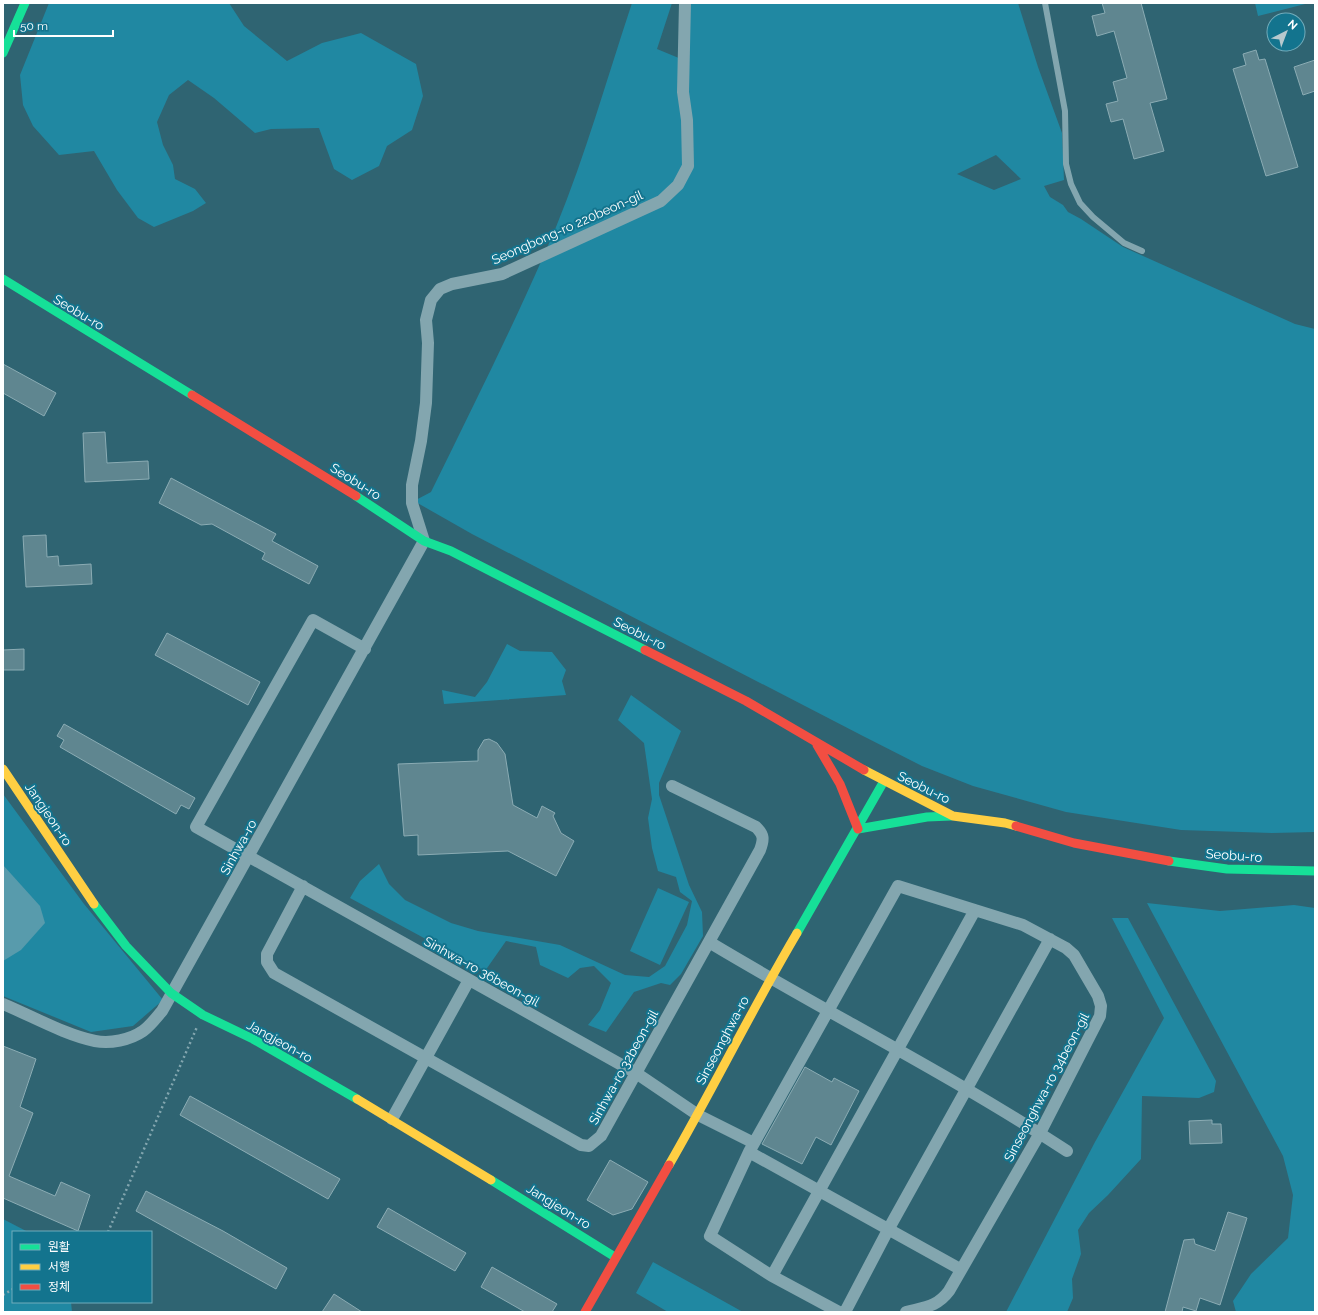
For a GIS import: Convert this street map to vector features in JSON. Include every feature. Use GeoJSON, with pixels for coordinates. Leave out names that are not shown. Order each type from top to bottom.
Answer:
{"type":"FeatureCollection","features":[{"type":"Feature","properties":{"kind":"main road"},"geometry":{"type":"LineString","coordinates":[[3,53],[25,3]]}},
{"type":"Feature","properties":{"kind":"main road","name":"Seobu-ro"},"geometry":{"type":"LineString","coordinates":[[3,279],[387,515],[424,541],[451,550],[746,701],[817,744],[884,781],[953,816],[1005,823],[1074,843],[1151,859],[1227,869],[1315,871]]}},
{"type":"Feature","properties":{"kind":"main road"},"geometry":{"type":"LineString","coordinates":[[817,744],[840,784],[858,829],[927,817],[953,816]]}},
{"type":"Feature","properties":{"kind":"main road","name":"Jangjeon-ro"},"geometry":{"type":"LineString","coordinates":[[3,769],[92,901],[126,946],[171,993],[203,1015],[252,1039],[392,1119],[615,1257]]}},
{"type":"Feature","properties":{"kind":"main road","name":"Sinseonghwa-ro"},"geometry":{"type":"LineString","coordinates":[[585,1312],[615,1257],[698,1115],[770,978],[858,829],[884,781]]}},
{"type":"Feature","properties":{"kind":"street","name":"Seongbong-ro 220beon-gil"},"geometry":{"type":"LineString","coordinates":[[424,541],[412,503],[412,485],[421,441],[426,403],[428,343],[426,320],[431,300],[440,289],[452,284],[502,274],[660,201],[678,185],[688,166],[687,120],[683,92],[685,3]]}},
{"type":"Feature","properties":{"kind":"street","name":"Sinhwa-ro"},"geometry":{"type":"LineString","coordinates":[[3,1004],[73,1034],[96,1042],[115,1042],[142,1031],[162,1011],[424,541]]}},
{"type":"Feature","properties":{"kind":"street","name":"Sinhwa-ro 36beon-gil"},"geometry":{"type":"LineString","coordinates":[[365,649],[313,620],[196,827],[636,1073],[698,1115],[819,1191],[960,1270]]}},
{"type":"Feature","properties":{"kind":"street","name":"Sinhwa-ro 32beon-gil"},"geometry":{"type":"LineString","coordinates":[[303,886],[267,954],[269,967],[274,973],[581,1145],[589,1146],[601,1136],[760,850],[764,840],[762,833],[756,827],[672,786]]}},
{"type":"Feature","properties":{"kind":"street","name":"Sinseonghwa-ro 34beon-gil"},"geometry":{"type":"LineString","coordinates":[[828,1012],[898,886],[1023,925],[1066,948],[1074,955],[1098,996],[1101,1006],[1100,1016],[1040,1134],[942,1300],[933,1305],[906,1312]]}},
{"type":"Feature","properties":{"kind":"street"},"geometry":{"type":"LineString","coordinates":[[772,1276],[975,910]]}},
{"type":"Feature","properties":{"kind":"street"},"geometry":{"type":"LineString","coordinates":[[845,1312],[888,1230],[1050,939]]}},
{"type":"Feature","properties":{"kind":"street"},"geometry":{"type":"LineString","coordinates":[[708,942],[828,1012],[967,1089],[1067,1151]]}},
{"type":"Feature","properties":{"kind":"street"},"geometry":{"type":"LineString","coordinates":[[392,1119],[469,980]]}},
{"type":"Feature","properties":{"kind":"street"},"geometry":{"type":"LineString","coordinates":[[828,1012],[752,1148],[710,1236],[772,1276],[839,1312]]}},
{"type":"Feature","properties":{"kind":"lane"},"geometry":{"type":"LineString","coordinates":[[1045,3],[1064,111],[1066,164],[1071,184],[1080,203],[1093,217],[1124,243],[1142,251]]}},
{"type":"Feature","properties":{"kind":"path"},"geometry":{"type":"LineString","coordinates":[[108,1231],[203,1015]]}},
{"type":"Feature","properties":{"kind":"path"},"geometry":{"type":"LineString","coordinates":[[3,1295],[12,1290]]}},
{"type":"Feature","properties":{"kind":"shaded area"},"geometry":{"type":"Polygon","coordinates":[[[49,3],[229,3],[244,26],[287,61],[322,43],[361,33],[416,64],[423,96],[412,130],[387,146],[379,166],[352,180],[334,169],[319,128],[271,129],[255,133],[214,98],[188,80],[169,95],[157,122],[163,145],[173,165],[175,179],[195,189],[206,203],[193,211],[154,227],[138,218],[117,190],[94,151],[59,155],[33,126],[23,105],[20,75],[49,3]]]}},
{"type":"Feature","properties":{"kind":"shaded area"},"geometry":{"type":"Polygon","coordinates":[[[632,3],[672,3],[657,49],[686,61],[685,3],[1018,3],[1038,67],[1062,133],[1064,180],[1044,186],[1050,197],[1063,205],[1068,212],[1123,247],[1295,324],[1315,329],[1315,832],[1272,833],[1181,830],[1066,812],[973,786],[922,766],[861,735],[472,534],[414,501],[431,492],[495,360],[556,227],[596,116],[632,3]],[[996,155],[957,174],[994,190],[1021,179],[996,155]]]}},
{"type":"Feature","properties":{"kind":"shaded area"},"geometry":{"type":"Polygon","coordinates":[[[1255,3],[1309,3],[1274,12],[1266,12],[1266,14],[1258,16],[1255,3]]]}},
{"type":"Feature","properties":{"kind":"shaded area"},"geometry":{"type":"Polygon","coordinates":[[[507,644],[520,651],[552,652],[566,670],[562,681],[566,695],[444,704],[442,690],[475,697],[487,682],[507,644]]]}},
{"type":"Feature","properties":{"kind":"shaded area"},"geometry":{"type":"Polygon","coordinates":[[[631,695],[681,731],[659,783],[659,795],[689,885],[702,912],[703,936],[681,974],[670,985],[661,983],[634,992],[606,1032],[588,1025],[600,1010],[611,983],[594,966],[580,968],[568,978],[540,965],[536,947],[506,941],[485,971],[350,898],[360,881],[379,864],[389,884],[405,900],[451,923],[478,931],[560,945],[625,975],[649,977],[665,966],[687,925],[692,901],[680,892],[676,877],[658,871],[652,848],[648,818],[652,799],[644,743],[618,720],[631,695]]]}},
{"type":"Feature","properties":{"kind":"shaded area"},"geometry":{"type":"Polygon","coordinates":[[[3,794],[84,904],[163,1000],[133,1026],[91,1032],[3,996],[3,794]]]}},
{"type":"Feature","properties":{"kind":"shaded area"},"geometry":{"type":"Polygon","coordinates":[[[3,865],[40,906],[45,923],[21,950],[3,961],[3,865]]]}},
{"type":"Feature","properties":{"kind":"shaded area"},"geometry":{"type":"Polygon","coordinates":[[[658,888],[689,902],[660,965],[630,951],[658,888]]]}},
{"type":"Feature","properties":{"kind":"shaded area"},"geometry":{"type":"Polygon","coordinates":[[[1147,903],[1220,911],[1294,905],[1315,908],[1315,1312],[1236,1312],[1233,1301],[1251,1274],[1288,1238],[1293,1195],[1283,1156],[1147,903]]]}},
{"type":"Feature","properties":{"kind":"shaded area"},"geometry":{"type":"Polygon","coordinates":[[[1112,918],[1128,918],[1216,1081],[1214,1092],[1199,1098],[1142,1096],[1141,1159],[1108,1195],[1089,1213],[1078,1230],[1081,1254],[1072,1279],[1073,1298],[1067,1312],[1006,1312],[1095,1142],[1164,1018],[1112,918]]]}},
{"type":"Feature","properties":{"kind":"shaded area"},"geometry":{"type":"Polygon","coordinates":[[[3,1219],[26,1231],[12,1231],[12,1303],[71,1303],[72,1312],[3,1312],[3,1219]]]}},
{"type":"Feature","properties":{"kind":"shaded area"},"geometry":{"type":"Polygon","coordinates":[[[653,1262],[743,1312],[668,1312],[636,1293],[653,1262]]]}},
{"type":"Feature","properties":{"kind":"building"},"geometry":{"type":"Polygon","coordinates":[[[1102,3],[1141,3],[1167,99],[1150,103],[1164,151],[1134,159],[1123,119],[1111,122],[1106,104],[1118,101],[1113,82],[1127,78],[1114,31],[1097,36],[1092,16],[1105,13],[1102,3]]]}},
{"type":"Feature","properties":{"kind":"building"},"geometry":{"type":"Polygon","coordinates":[[[1256,50],[1259,60],[1265,59],[1298,167],[1266,176],[1233,69],[1246,65],[1243,54],[1256,50]]]}},
{"type":"Feature","properties":{"kind":"building"},"geometry":{"type":"Polygon","coordinates":[[[1315,60],[1315,91],[1303,95],[1294,67],[1315,60]]]}},
{"type":"Feature","properties":{"kind":"building"},"geometry":{"type":"Polygon","coordinates":[[[3,364],[56,393],[44,416],[3,393],[3,364]]]}},
{"type":"Feature","properties":{"kind":"building"},"geometry":{"type":"Polygon","coordinates":[[[105,432],[107,463],[148,461],[149,479],[85,482],[83,433],[105,432]]]}},
{"type":"Feature","properties":{"kind":"building"},"geometry":{"type":"Polygon","coordinates":[[[171,478],[276,534],[272,541],[318,566],[309,584],[262,559],[265,553],[212,524],[201,525],[159,503],[171,478]]]}},
{"type":"Feature","properties":{"kind":"building"},"geometry":{"type":"Polygon","coordinates":[[[46,535],[47,557],[58,556],[59,566],[91,564],[92,584],[26,587],[23,536],[46,535]]]}},
{"type":"Feature","properties":{"kind":"building"},"geometry":{"type":"Polygon","coordinates":[[[167,633],[260,682],[248,705],[155,655],[167,633]]]}},
{"type":"Feature","properties":{"kind":"building"},"geometry":{"type":"Polygon","coordinates":[[[24,649],[24,670],[3,670],[3,650],[24,649]]]}},
{"type":"Feature","properties":{"kind":"building"},"geometry":{"type":"Polygon","coordinates":[[[64,724],[195,798],[189,809],[181,805],[176,814],[60,747],[64,740],[57,736],[64,724]]]}},
{"type":"Feature","properties":{"kind":"building"},"geometry":{"type":"Polygon","coordinates":[[[489,739],[497,743],[505,754],[513,805],[537,818],[542,806],[555,813],[553,816],[561,833],[574,841],[556,876],[508,851],[418,855],[418,835],[404,836],[398,764],[478,761],[478,750],[484,740],[489,739]]]}},
{"type":"Feature","properties":{"kind":"building"},"geometry":{"type":"Polygon","coordinates":[[[3,1046],[36,1059],[20,1107],[33,1113],[9,1176],[55,1196],[61,1182],[90,1195],[78,1231],[3,1198],[3,1046]]]}},
{"type":"Feature","properties":{"kind":"building"},"geometry":{"type":"Polygon","coordinates":[[[805,1067],[832,1082],[834,1078],[859,1091],[831,1145],[816,1137],[802,1164],[762,1144],[805,1067]]]}},
{"type":"Feature","properties":{"kind":"building"},"geometry":{"type":"Polygon","coordinates":[[[190,1096],[340,1179],[328,1199],[180,1115],[190,1096]]]}},
{"type":"Feature","properties":{"kind":"building"},"geometry":{"type":"Polygon","coordinates":[[[1212,1120],[1212,1124],[1221,1124],[1222,1143],[1190,1144],[1189,1121],[1212,1120]]]}},
{"type":"Feature","properties":{"kind":"building"},"geometry":{"type":"Polygon","coordinates":[[[610,1160],[648,1182],[632,1209],[613,1215],[587,1200],[610,1160]]]}},
{"type":"Feature","properties":{"kind":"building"},"geometry":{"type":"Polygon","coordinates":[[[146,1191],[223,1231],[287,1268],[276,1289],[136,1211],[146,1191]]]}},
{"type":"Feature","properties":{"kind":"building"},"geometry":{"type":"Polygon","coordinates":[[[388,1208],[466,1253],[455,1271],[377,1227],[388,1208]]]}},
{"type":"Feature","properties":{"kind":"building"},"geometry":{"type":"Polygon","coordinates":[[[1228,1212],[1247,1218],[1220,1305],[1200,1298],[1196,1311],[1183,1307],[1182,1312],[1165,1312],[1184,1240],[1194,1239],[1195,1244],[1215,1251],[1228,1212]]]}},
{"type":"Feature","properties":{"kind":"building"},"geometry":{"type":"Polygon","coordinates":[[[492,1267],[557,1304],[552,1312],[525,1312],[481,1287],[492,1267]]]}},
{"type":"Feature","properties":{"kind":"building"},"geometry":{"type":"Polygon","coordinates":[[[334,1294],[362,1312],[322,1312],[334,1294]]]}},
{"type":"Feature","properties":{"kind":"traffic: fast"},"geometry":{"type":"LineString","coordinates":[[3,53],[25,3]]}},
{"type":"Feature","properties":{"kind":"traffic: fast"},"geometry":{"type":"LineString","coordinates":[[3,279],[192,395]]}},
{"type":"Feature","properties":{"kind":"traffic: fast"},"geometry":{"type":"LineString","coordinates":[[356,496],[424,541],[451,551],[645,650]]}},
{"type":"Feature","properties":{"kind":"traffic: fast"},"geometry":{"type":"LineString","coordinates":[[797,933],[884,781]]}},
{"type":"Feature","properties":{"kind":"traffic: fast"},"geometry":{"type":"LineString","coordinates":[[858,829],[927,817],[951,816]]}},
{"type":"Feature","properties":{"kind":"traffic: fast"},"geometry":{"type":"LineString","coordinates":[[1169,861],[1227,869],[1315,871]]}},
{"type":"Feature","properties":{"kind":"traffic: fast"},"geometry":{"type":"LineString","coordinates":[[94,904],[126,946],[171,993],[203,1015],[253,1039],[357,1099]]}},
{"type":"Feature","properties":{"kind":"traffic: fast"},"geometry":{"type":"LineString","coordinates":[[491,1180],[615,1257]]}},
{"type":"Feature","properties":{"kind":"traffic: slow"},"geometry":{"type":"LineString","coordinates":[[3,769],[94,904]]}},
{"type":"Feature","properties":{"kind":"traffic: slow"},"geometry":{"type":"LineString","coordinates":[[864,770],[953,816],[1005,823],[1016,826]]}},
{"type":"Feature","properties":{"kind":"traffic: slow"},"geometry":{"type":"LineString","coordinates":[[669,1165],[797,933]]}},
{"type":"Feature","properties":{"kind":"traffic: slow"},"geometry":{"type":"LineString","coordinates":[[357,1099],[491,1180]]}},
{"type":"Feature","properties":{"kind":"traffic: jam"},"geometry":{"type":"LineString","coordinates":[[192,395],[356,496]]}},
{"type":"Feature","properties":{"kind":"traffic: jam"},"geometry":{"type":"LineString","coordinates":[[645,650],[746,701],[864,770]]}},
{"type":"Feature","properties":{"kind":"traffic: jam"},"geometry":{"type":"LineString","coordinates":[[817,745],[840,784],[858,829]]}},
{"type":"Feature","properties":{"kind":"traffic: jam"},"geometry":{"type":"LineString","coordinates":[[1016,826],[1074,843],[1169,861]]}},
{"type":"Feature","properties":{"kind":"traffic: jam"},"geometry":{"type":"LineString","coordinates":[[585,1312],[669,1165]]}}]}
